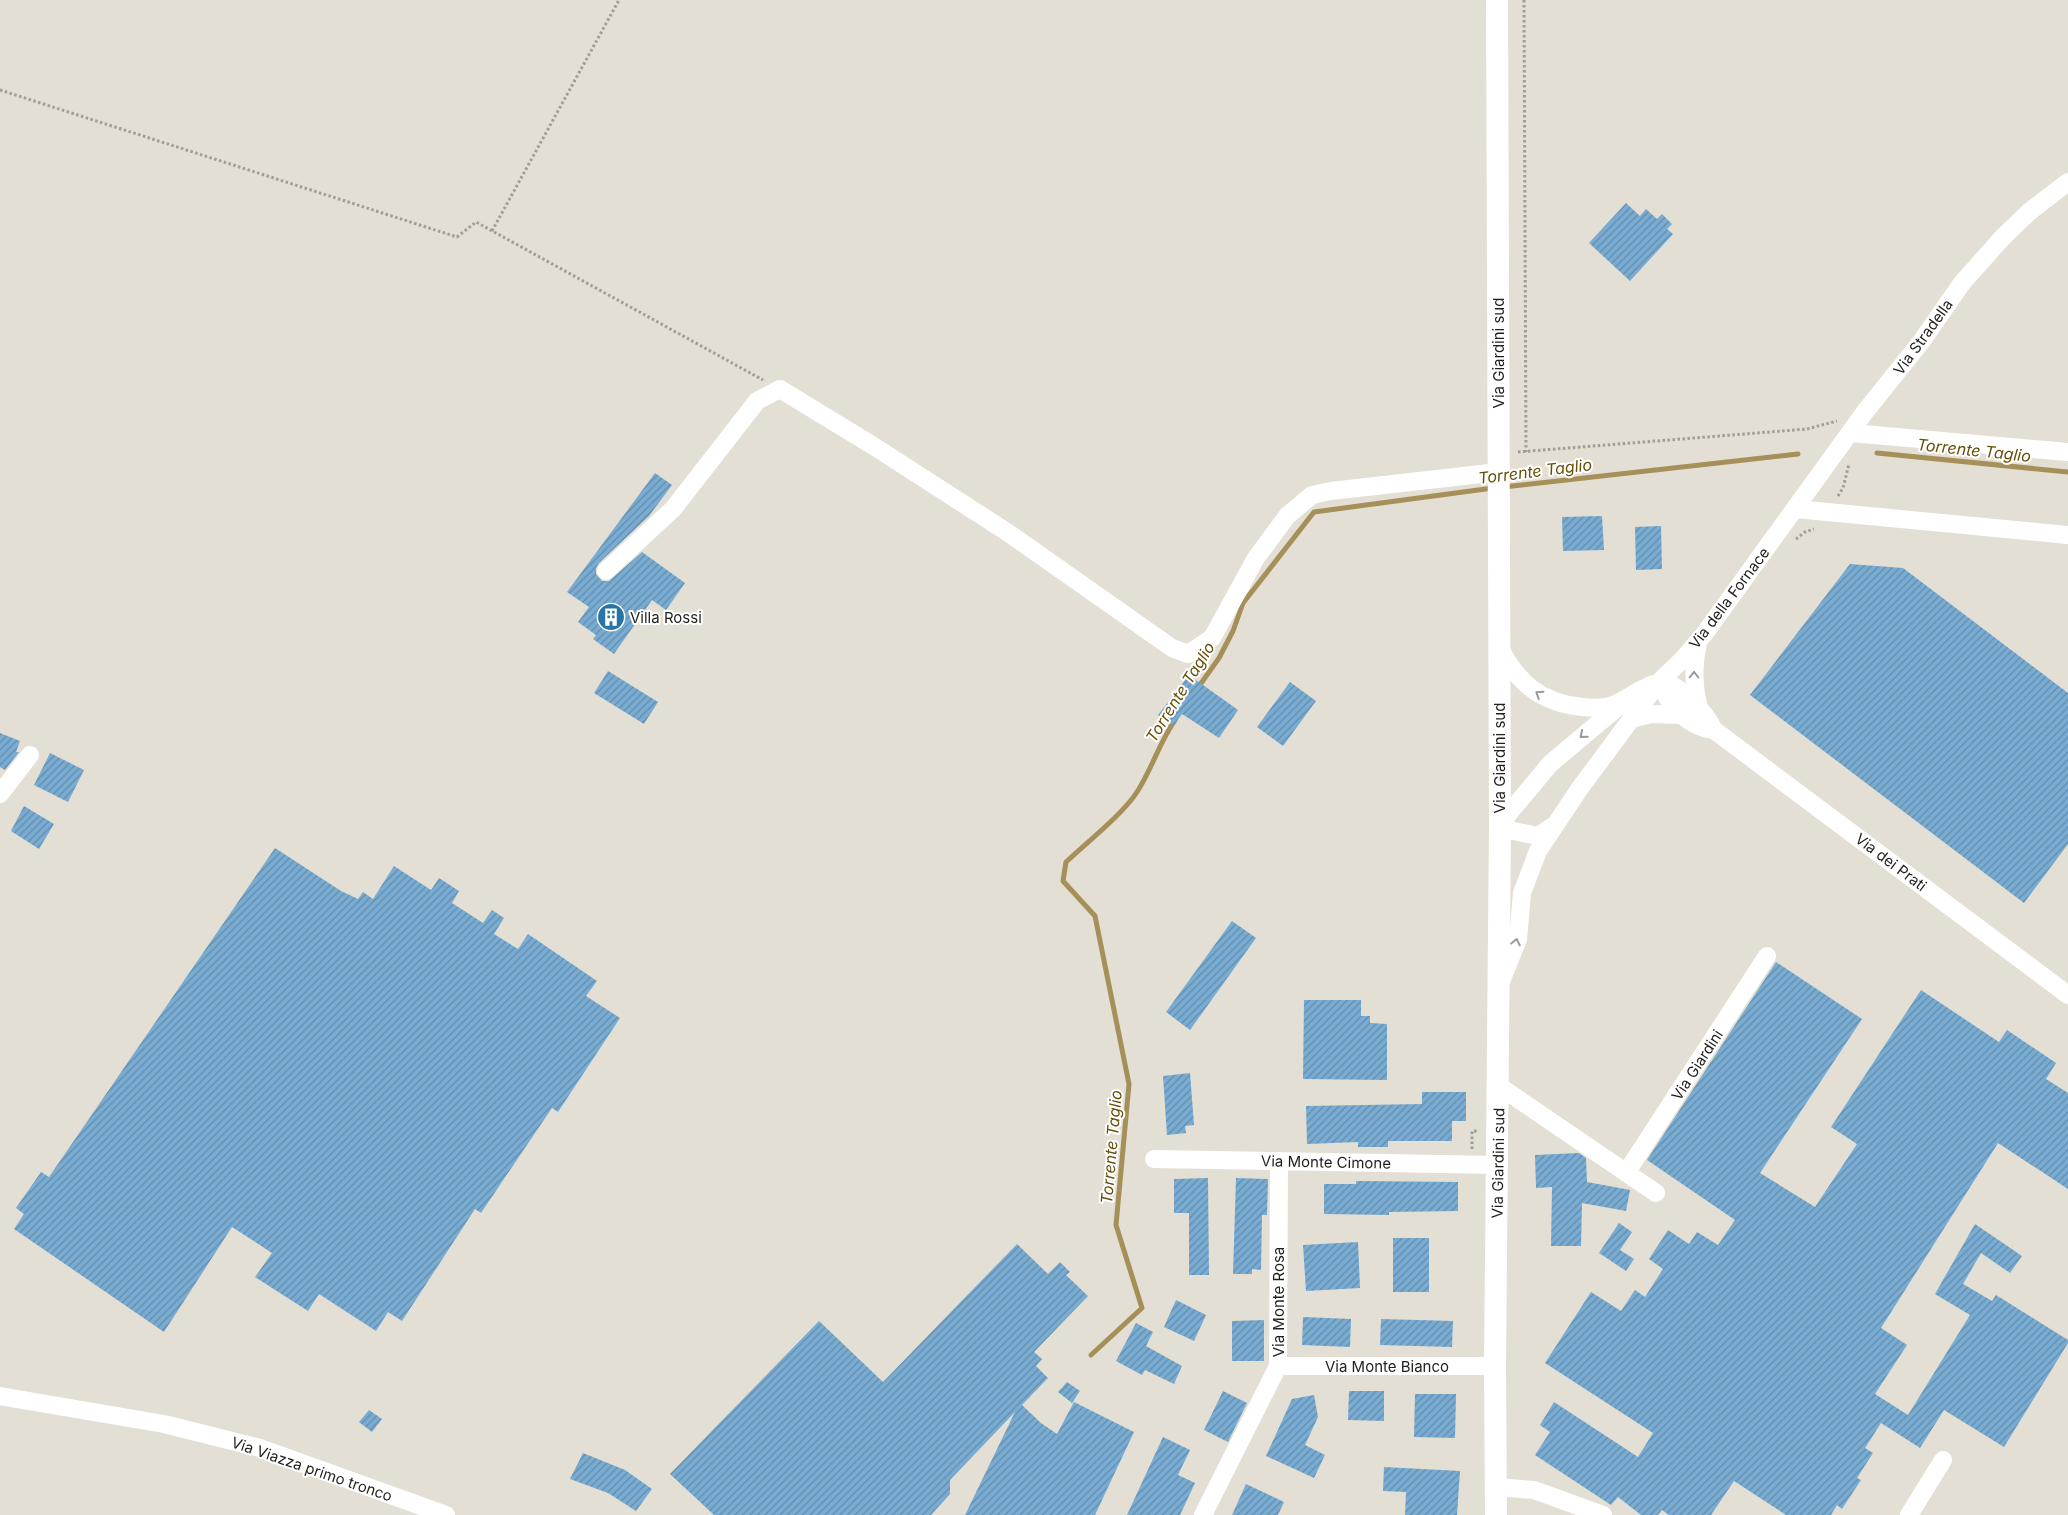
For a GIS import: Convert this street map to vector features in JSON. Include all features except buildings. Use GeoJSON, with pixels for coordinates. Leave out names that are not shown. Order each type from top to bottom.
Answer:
{"type":"FeatureCollection","features":[{"type":"Feature","properties":{"kind":"main road","name":"Via Giardini sud"},"geometry":{"type":"LineString","coordinates":[[1496,1515],[1500,824],[1497,0]]}},
{"type":"Feature","properties":{"kind":"street","name":"Via Stradella"},"geometry":{"type":"LineString","coordinates":[[1796,509],[1855,433],[1864,413],[1904,365],[1962,283],[1981,260],[2029,212],[2068,182]]}},
{"type":"Feature","properties":{"kind":"street"},"geometry":{"type":"LineString","coordinates":[[606,571],[673,509],[757,401],[780,389],[967,506],[1172,648],[1188,654],[1212,638],[1256,558],[1287,516],[1312,495],[1331,491],[1499,481]]}},
{"type":"Feature","properties":{"kind":"street"},"geometry":{"type":"LineString","coordinates":[[1855,433],[2068,452]]}},
{"type":"Feature","properties":{"kind":"street"},"geometry":{"type":"LineString","coordinates":[[1796,509],[2068,535]]}},
{"type":"Feature","properties":{"kind":"street","name":"Via della Fornace"},"geometry":{"type":"LineString","coordinates":[[1658,683],[1682,660],[1698,641],[1796,509]]}},
{"type":"Feature","properties":{"kind":"street"},"geometry":{"type":"LineString","coordinates":[[1698,641],[1694,669],[1698,708]]}},
{"type":"Feature","properties":{"kind":"street"},"geometry":{"type":"LineString","coordinates":[[1499,646],[1508,664],[1518,677],[1547,699],[1561,705],[1592,708],[1612,705],[1658,683],[1667,684],[1679,689],[1709,719],[1714,730]]}},
{"type":"Feature","properties":{"kind":"street"},"geometry":{"type":"LineString","coordinates":[[1658,683],[1680,715],[1702,728],[1714,730]]}},
{"type":"Feature","properties":{"kind":"street"},"geometry":{"type":"LineString","coordinates":[[1499,987],[1518,940],[1522,893],[1538,851],[1556,823],[1658,683]]}},
{"type":"Feature","properties":{"kind":"street"},"geometry":{"type":"LineString","coordinates":[[1556,823],[1538,836],[1512,831],[1500,824],[1550,764],[1585,733],[1635,694]]}},
{"type":"Feature","properties":{"kind":"street"},"geometry":{"type":"LineString","coordinates":[[1631,719],[1651,714],[1680,715]]}},
{"type":"Feature","properties":{"kind":"street","name":"Via dei Prati"},"geometry":{"type":"LineString","coordinates":[[1714,730],[2068,995]]}},
{"type":"Feature","properties":{"kind":"street"},"geometry":{"type":"LineString","coordinates":[[0,794],[30,755]]}},
{"type":"Feature","properties":{"kind":"street","name":"Via Giardini"},"geometry":{"type":"LineString","coordinates":[[1626,1173],[1767,956]]}},
{"type":"Feature","properties":{"kind":"street"},"geometry":{"type":"LineString","coordinates":[[1499,1086],[1656,1193]]}},
{"type":"Feature","properties":{"kind":"street","name":"Via Monte Cimone"},"geometry":{"type":"LineString","coordinates":[[1154,1159],[1497,1165]]}},
{"type":"Feature","properties":{"kind":"street","name":"Via Monte Rosa"},"geometry":{"type":"LineString","coordinates":[[1203,1515],[1278,1366],[1279,1162]]}},
{"type":"Feature","properties":{"kind":"street","name":"Via Monte Bianco"},"geometry":{"type":"LineString","coordinates":[[1278,1366],[1496,1366]]}},
{"type":"Feature","properties":{"kind":"street","name":"Via Viazza primo tronco"},"geometry":{"type":"LineString","coordinates":[[0,1396],[164,1424],[260,1448],[446,1515]]}},
{"type":"Feature","properties":{"kind":"street"},"geometry":{"type":"LineString","coordinates":[[1908,1515],[1943,1460]]}},
{"type":"Feature","properties":{"kind":"street"},"geometry":{"type":"LineString","coordinates":[[1497,1487],[1534,1490],[1603,1515]]}},
{"type":"Feature","properties":{"kind":"path"},"geometry":{"type":"LineString","coordinates":[[492,231],[619,0]]}},
{"type":"Feature","properties":{"kind":"path"},"geometry":{"type":"LineString","coordinates":[[1524,0],[1526,452],[1807,429],[1864,413]]}},
{"type":"Feature","properties":{"kind":"path"},"geometry":{"type":"LineString","coordinates":[[0,90],[457,237],[476,222],[780,389]]}},
{"type":"Feature","properties":{"kind":"path"},"geometry":{"type":"LineString","coordinates":[[1792,544],[1798,537],[1813,529],[1843,488],[1855,433]]}},
{"type":"Feature","properties":{"kind":"waterway","name":"Torrente Taglio"},"geometry":{"type":"LineString","coordinates":[[1877,453],[2068,472]]}},
{"type":"Feature","properties":{"kind":"waterway","name":"Torrente Taglio"},"geometry":{"type":"LineString","coordinates":[[1504,487],[1798,454]]}},
{"type":"Feature","properties":{"kind":"waterway","name":"Torrente Taglio"},"geometry":{"type":"LineString","coordinates":[[1197,689],[1219,658],[1233,631],[1243,603],[1314,512],[1493,488]]}},
{"type":"Feature","properties":{"kind":"waterway","name":"Torrente Taglio"},"geometry":{"type":"LineString","coordinates":[[1091,1355],[1142,1308],[1116,1225],[1129,1084],[1095,916],[1063,881],[1066,862],[1131,801],[1175,720]]}},
{"type":"Feature","properties":{"kind":"place","name":"Villa Rossi"},"geometry":{"type":"Point","coordinates":[611,617]}}]}
